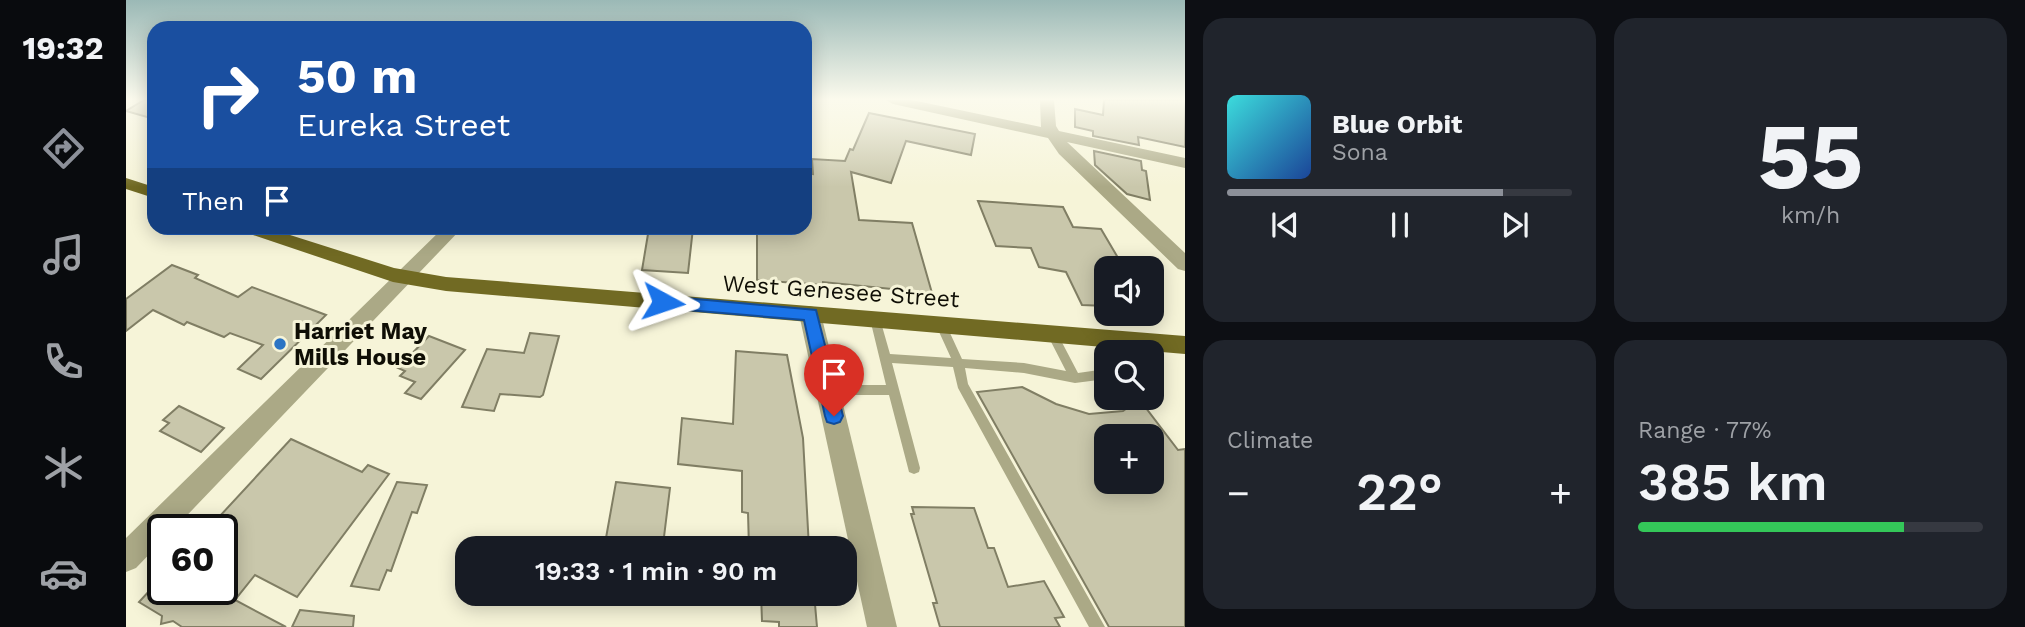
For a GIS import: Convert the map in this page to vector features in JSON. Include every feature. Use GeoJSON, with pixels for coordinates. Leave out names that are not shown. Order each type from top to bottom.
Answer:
{"type":"FeatureCollection","features":[{"type":"Feature","properties":{"kind":"main road"},"geometry":{"type":"LineString","coordinates":[[126,183],[147,190]]}},
{"type":"Feature","properties":{"kind":"main road","name":"West Genesee Street"},"geometry":{"type":"LineString","coordinates":[[272,235],[404,277],[446,284],[1185,345]]}},
{"type":"Feature","properties":{"kind":"street"},"geometry":{"type":"LineString","coordinates":[[1026,129],[1185,163]]}},
{"type":"Feature","properties":{"kind":"street"},"geometry":{"type":"LineString","coordinates":[[1049,129],[1094,181],[1185,264]]}},
{"type":"Feature","properties":{"kind":"street"},"geometry":{"type":"LineString","coordinates":[[126,558],[446,235]]}},
{"type":"Feature","properties":{"kind":"street"},"geometry":{"type":"LineString","coordinates":[[810,314],[882,627]]}},
{"type":"Feature","properties":{"kind":"lane"},"geometry":{"type":"LineString","coordinates":[[875,319],[914,468]]}},
{"type":"Feature","properties":{"kind":"lane"},"geometry":{"type":"LineString","coordinates":[[940,323],[958,362],[962,385],[1097,627]]}},
{"type":"Feature","properties":{"kind":"lane"},"geometry":{"type":"LineString","coordinates":[[1052,334],[1075,379]]}},
{"type":"Feature","properties":{"kind":"lane"},"geometry":{"type":"LineString","coordinates":[[885,358],[1024,368],[1075,379],[1094,376]]}},
{"type":"Feature","properties":{"kind":"lane"},"geometry":{"type":"LineString","coordinates":[[828,390],[893,390]]}},
{"type":"Feature","properties":{"kind":"building"},"geometry":{"type":"Polygon","coordinates":[[[862,129],[951,129],[975,134],[971,155],[906,141],[891,183],[851,172],[859,220],[912,223],[932,293],[823,282],[823,285],[757,280],[757,235],[812,235],[812,159],[845,161],[850,149],[853,150],[862,129]]]}},
{"type":"Feature","properties":{"kind":"building"},"geometry":{"type":"Polygon","coordinates":[[[1085,129],[1185,129],[1185,147],[1138,137],[1139,145],[1093,136],[1093,131],[1085,129]]]}},
{"type":"Feature","properties":{"kind":"building"},"geometry":{"type":"Polygon","coordinates":[[[1094,151],[1141,161],[1142,170],[1146,171],[1150,200],[1127,194],[1095,165],[1094,151]]]}},
{"type":"Feature","properties":{"kind":"building"},"geometry":{"type":"Polygon","coordinates":[[[978,201],[1063,207],[1073,227],[1101,229],[1117,256],[1094,256],[1094,306],[1082,305],[1066,272],[1039,267],[1031,248],[996,246],[978,201]]]}},
{"type":"Feature","properties":{"kind":"building"},"geometry":{"type":"Polygon","coordinates":[[[648,235],[692,235],[688,273],[642,270],[648,235]]]}},
{"type":"Feature","properties":{"kind":"building"},"geometry":{"type":"Polygon","coordinates":[[[172,265],[198,275],[195,278],[238,297],[252,287],[326,315],[261,379],[238,369],[263,345],[230,333],[224,337],[187,322],[184,325],[153,310],[126,331],[126,299],[172,265]]]}},
{"type":"Feature","properties":{"kind":"building"},"geometry":{"type":"Polygon","coordinates":[[[530,333],[559,336],[543,395],[500,394],[494,411],[462,407],[487,349],[524,353],[530,333]]]}},
{"type":"Feature","properties":{"kind":"building"},"geometry":{"type":"Polygon","coordinates":[[[429,336],[465,350],[421,399],[405,393],[415,382],[400,376],[405,371],[398,368],[429,336]]]}},
{"type":"Feature","properties":{"kind":"building"},"geometry":{"type":"Polygon","coordinates":[[[736,351],[787,355],[803,438],[808,536],[749,536],[748,513],[742,512],[742,471],[678,464],[682,418],[733,424],[736,351]]]}},
{"type":"Feature","properties":{"kind":"building"},"geometry":{"type":"Polygon","coordinates":[[[1022,387],[1056,404],[1089,414],[1147,410],[1158,424],[1094,424],[1094,494],[1164,494],[1164,432],[1178,450],[1185,449],[1185,627],[1109,627],[977,392],[1022,387]]]}},
{"type":"Feature","properties":{"kind":"building"},"geometry":{"type":"Polygon","coordinates":[[[179,406],[224,428],[201,452],[160,431],[169,423],[163,420],[179,406]]]}},
{"type":"Feature","properties":{"kind":"building"},"geometry":{"type":"Polygon","coordinates":[[[291,439],[362,472],[368,465],[389,474],[297,597],[255,575],[238,596],[238,514],[222,514],[291,439]]]}},
{"type":"Feature","properties":{"kind":"building"},"geometry":{"type":"Polygon","coordinates":[[[397,482],[427,485],[417,513],[412,512],[391,571],[387,570],[379,590],[351,586],[397,482]]]}},
{"type":"Feature","properties":{"kind":"building"},"geometry":{"type":"Polygon","coordinates":[[[616,482],[670,488],[664,536],[606,536],[616,482]]]}},
{"type":"Feature","properties":{"kind":"building"},"geometry":{"type":"Polygon","coordinates":[[[912,507],[974,508],[988,548],[994,548],[1008,587],[1044,581],[1064,617],[1055,618],[1060,627],[940,627],[933,603],[937,603],[911,514],[914,514],[912,507]]]}},
{"type":"Feature","properties":{"kind":"building"},"geometry":{"type":"Polygon","coordinates":[[[147,593],[147,605],[238,605],[238,602],[286,627],[182,627],[173,621],[161,624],[162,616],[139,602],[147,593]]]}},
{"type":"Feature","properties":{"kind":"building"},"geometry":{"type":"Polygon","coordinates":[[[761,606],[815,606],[817,627],[779,627],[779,622],[762,621],[761,606]]]}},
{"type":"Feature","properties":{"kind":"building"},"geometry":{"type":"Polygon","coordinates":[[[300,610],[354,616],[353,627],[292,627],[300,610]]]}},
{"type":"Feature","properties":{"kind":"place","name":"Harriet May Mills House"},"geometry":{"type":"Point","coordinates":[280,344]}},
{"type":"Feature","properties":{"kind":"route"},"geometry":{"type":"LineString","coordinates":[[663,302],[810,314],[834,416]]}}]}
